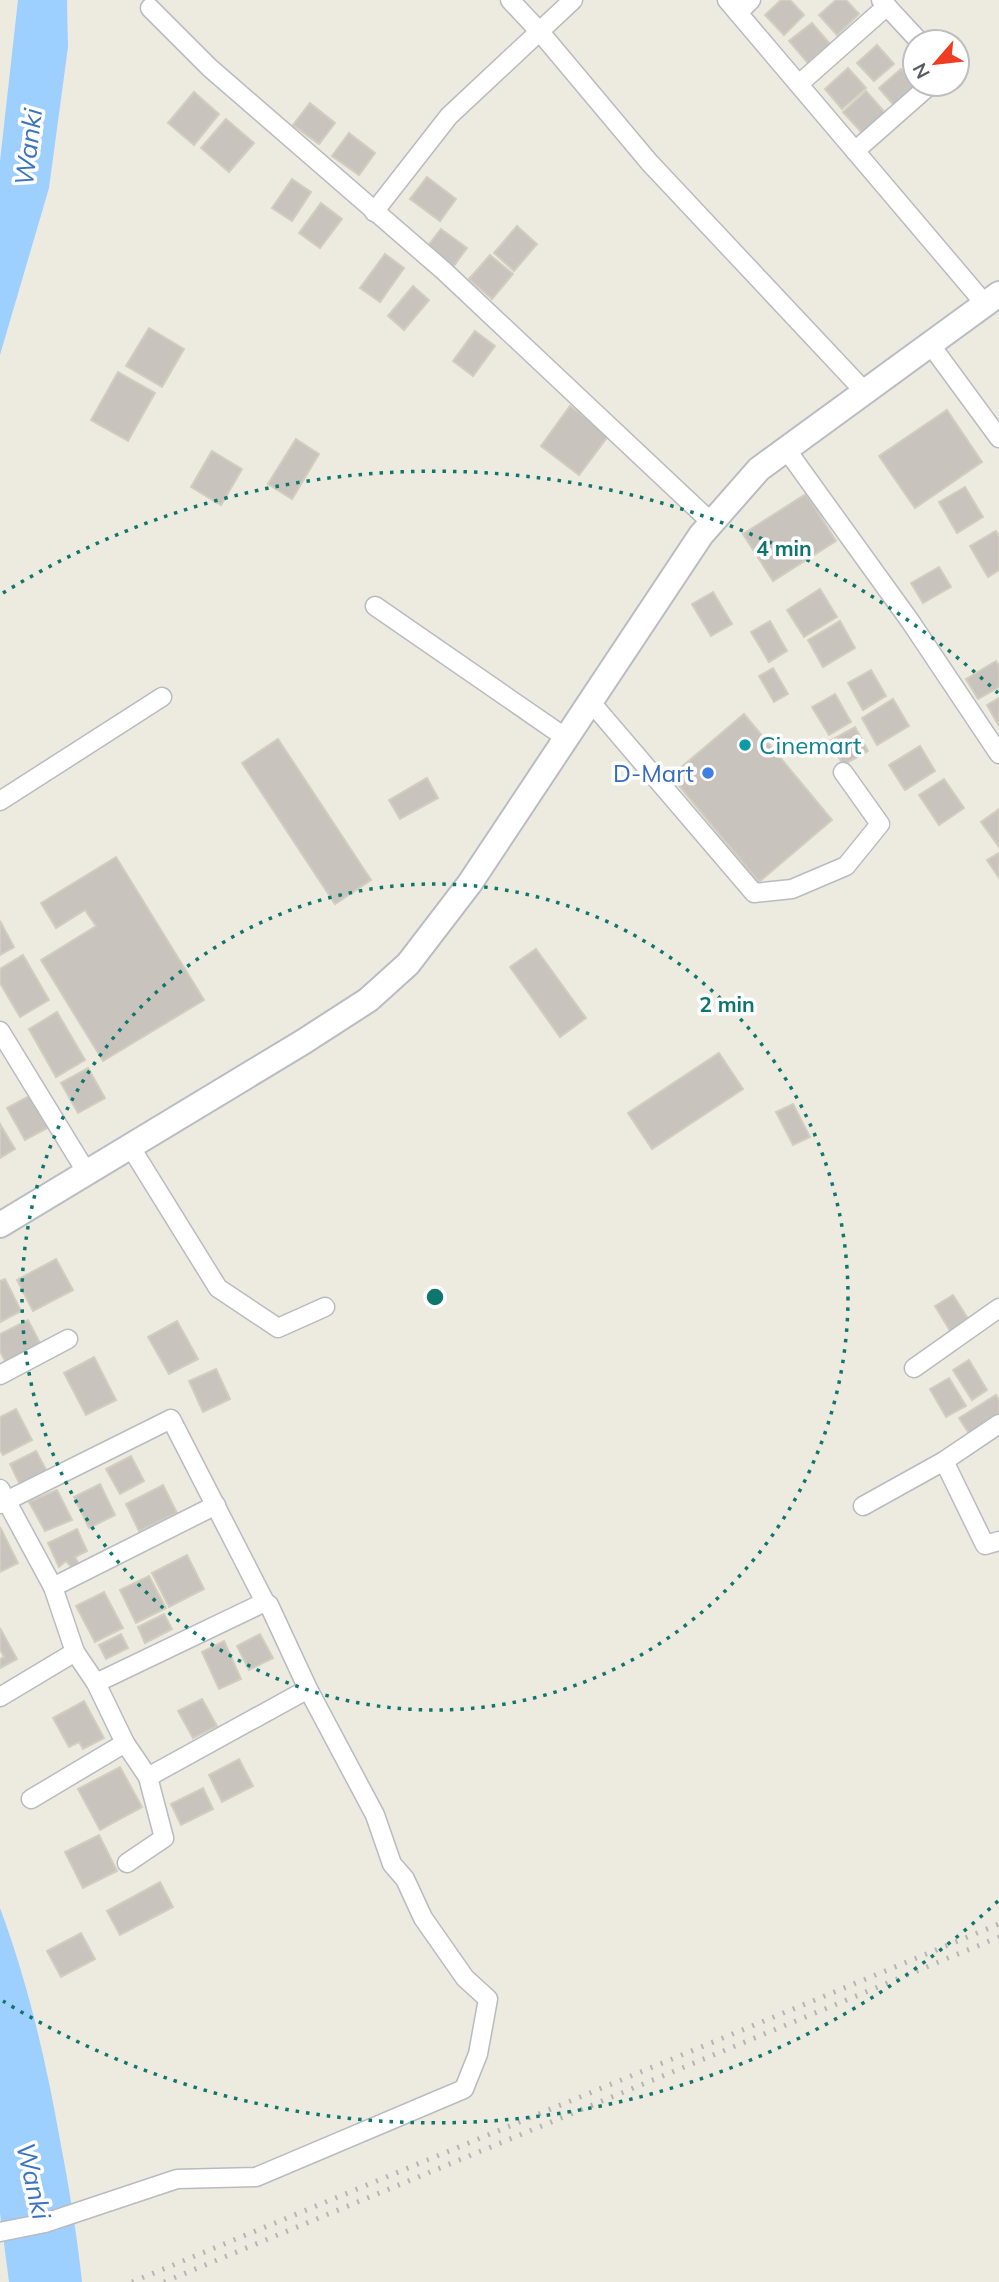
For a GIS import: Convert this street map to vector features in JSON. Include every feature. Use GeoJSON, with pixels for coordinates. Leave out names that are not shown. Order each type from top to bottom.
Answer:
{"type":"FeatureCollection","features":[{"type":"Feature","properties":{"kind":"street"},"geometry":{"type":"LineString","coordinates":[[510,0],[649,162],[865,392]]}},
{"type":"Feature","properties":{"kind":"street"},"geometry":{"type":"LineString","coordinates":[[374,212],[449,116],[573,0]]}},
{"type":"Feature","properties":{"kind":"street"},"geometry":{"type":"LineString","coordinates":[[799,84],[884,3],[907,28]]}},
{"type":"Feature","properties":{"kind":"street"},"geometry":{"type":"LineString","coordinates":[[0,1225],[303,1042],[368,1000],[408,964],[470,883],[701,535],[758,469],[992,299],[855,151],[799,84],[739,4]]}},
{"type":"Feature","properties":{"kind":"street"},"geometry":{"type":"LineString","coordinates":[[150,8],[210,68],[444,271],[712,523]]}},
{"type":"Feature","properties":{"kind":"street"},"geometry":{"type":"LineString","coordinates":[[855,151],[915,98]]}},
{"type":"Feature","properties":{"kind":"street"},"geometry":{"type":"LineString","coordinates":[[930,344],[999,438]]}},
{"type":"Feature","properties":{"kind":"street"},"geometry":{"type":"LineString","coordinates":[[786,449],[910,621],[999,754]]}},
{"type":"Feature","properties":{"kind":"street"},"geometry":{"type":"LineString","coordinates":[[375,606],[566,738]]}},
{"type":"Feature","properties":{"kind":"street"},"geometry":{"type":"LineString","coordinates":[[0,801],[162,697]]}},
{"type":"Feature","properties":{"kind":"street"},"geometry":{"type":"LineString","coordinates":[[590,701],[754,893],[792,889],[846,866],[880,824],[843,772]]}},
{"type":"Feature","properties":{"kind":"street"},"geometry":{"type":"LineString","coordinates":[[0,1031],[87,1173]]}},
{"type":"Feature","properties":{"kind":"street"},"geometry":{"type":"LineString","coordinates":[[130,1146],[218,1288],[278,1328],[326,1307]]}},
{"type":"Feature","properties":{"kind":"street"},"geometry":{"type":"LineString","coordinates":[[914,1368],[999,1308]]}},
{"type":"Feature","properties":{"kind":"street"},"geometry":{"type":"LineString","coordinates":[[0,1375],[68,1339]]}},
{"type":"Feature","properties":{"kind":"street"},"geometry":{"type":"LineString","coordinates":[[0,2232],[45,2223],[177,2179],[256,2177],[464,2089],[478,2054],[488,1998],[465,1978],[423,1918],[405,1879],[392,1864],[375,1815],[307,1689],[270,1605],[265,1602],[171,1419],[2,1498],[53,1587],[75,1652],[96,1683],[125,1743],[148,1777],[164,1838],[127,1863]]}},
{"type":"Feature","properties":{"kind":"street"},"geometry":{"type":"LineString","coordinates":[[863,1506],[944,1461],[999,1424]]}},
{"type":"Feature","properties":{"kind":"street"},"geometry":{"type":"LineString","coordinates":[[944,1461],[985,1545],[999,1541]]}},
{"type":"Feature","properties":{"kind":"street"},"geometry":{"type":"LineString","coordinates":[[53,1587],[216,1505]]}},
{"type":"Feature","properties":{"kind":"street"},"geometry":{"type":"LineString","coordinates":[[96,1683],[265,1602]]}},
{"type":"Feature","properties":{"kind":"street"},"geometry":{"type":"LineString","coordinates":[[0,1697],[75,1652]]}},
{"type":"Feature","properties":{"kind":"street"},"geometry":{"type":"LineString","coordinates":[[148,1777],[307,1689]]}},
{"type":"Feature","properties":{"kind":"street"},"geometry":{"type":"LineString","coordinates":[[31,1799],[125,1743]]}},
{"type":"Feature","properties":{"kind":"water","name":"Wanki"},"geometry":{"type":"Polygon","coordinates":[[[18,0],[67,0],[68,47],[49,188],[0,355],[0,161],[18,0]]]}},
{"type":"Feature","properties":{"kind":"water","name":"Wanki"},"geometry":{"type":"Polygon","coordinates":[[[0,1908],[28,1994],[55,2110],[82,2282],[9,2282],[0,2213],[0,1908]]]}},
{"type":"Feature","properties":{"kind":"building"},"geometry":{"type":"Polygon","coordinates":[[[781,0],[790,0],[804,15],[784,35],[765,15],[781,0]]]}},
{"type":"Feature","properties":{"kind":"building"},"geometry":{"type":"Polygon","coordinates":[[[836,0],[846,0],[859,14],[837,35],[819,15],[836,0]]]}},
{"type":"Feature","properties":{"kind":"building"},"geometry":{"type":"Polygon","coordinates":[[[812,23],[830,44],[808,63],[789,41],[812,23]]]}},
{"type":"Feature","properties":{"kind":"building"},"geometry":{"type":"Polygon","coordinates":[[[877,45],[894,64],[874,81],[857,63],[877,45]]]}},
{"type":"Feature","properties":{"kind":"building"},"geometry":{"type":"Polygon","coordinates":[[[848,68],[866,88],[842,109],[825,89],[848,68]]]}},
{"type":"Feature","properties":{"kind":"building"},"geometry":{"type":"Polygon","coordinates":[[[901,69],[901,98],[913,98],[899,111],[879,88],[901,69]]]}},
{"type":"Feature","properties":{"kind":"building"},"geometry":{"type":"Polygon","coordinates":[[[866,91],[887,115],[865,136],[843,112],[866,91]]]}},
{"type":"Feature","properties":{"kind":"building"},"geometry":{"type":"Polygon","coordinates":[[[194,92],[219,114],[194,145],[168,123],[194,92]]]}},
{"type":"Feature","properties":{"kind":"building"},"geometry":{"type":"Polygon","coordinates":[[[310,103],[335,123],[319,144],[293,125],[310,103]]]}},
{"type":"Feature","properties":{"kind":"building"},"geometry":{"type":"Polygon","coordinates":[[[226,119],[254,143],[229,172],[201,148],[226,119]]]}},
{"type":"Feature","properties":{"kind":"building"},"geometry":{"type":"Polygon","coordinates":[[[349,133],[375,153],[359,175],[332,156],[349,133]]]}},
{"type":"Feature","properties":{"kind":"building"},"geometry":{"type":"Polygon","coordinates":[[[427,177],[456,199],[440,221],[410,199],[427,177]]]}},
{"type":"Feature","properties":{"kind":"building"},"geometry":{"type":"Polygon","coordinates":[[[292,179],[311,192],[292,221],[272,208],[292,179]]]}},
{"type":"Feature","properties":{"kind":"building"},"geometry":{"type":"Polygon","coordinates":[[[321,203],[342,219],[320,248],[299,233],[321,203]]]}},
{"type":"Feature","properties":{"kind":"building"},"geometry":{"type":"Polygon","coordinates":[[[517,226],[537,244],[514,271],[494,253],[517,226]]]}},
{"type":"Feature","properties":{"kind":"building"},"geometry":{"type":"Polygon","coordinates":[[[441,229],[467,248],[453,267],[427,247],[441,229]]]}},
{"type":"Feature","properties":{"kind":"building"},"geometry":{"type":"Polygon","coordinates":[[[385,254],[404,268],[380,302],[360,288],[385,254]]]}},
{"type":"Feature","properties":{"kind":"building"},"geometry":{"type":"Polygon","coordinates":[[[490,255],[513,274],[492,299],[469,279],[490,255]]]}},
{"type":"Feature","properties":{"kind":"building"},"geometry":{"type":"Polygon","coordinates":[[[413,286],[429,300],[404,330],[388,316],[413,286]]]}},
{"type":"Feature","properties":{"kind":"building"},"geometry":{"type":"Polygon","coordinates":[[[149,328],[184,349],[162,387],[126,366],[149,328]]]}},
{"type":"Feature","properties":{"kind":"building"},"geometry":{"type":"Polygon","coordinates":[[[475,331],[495,346],[473,376],[453,361],[475,331]]]}},
{"type":"Feature","properties":{"kind":"building"},"geometry":{"type":"Polygon","coordinates":[[[118,372],[155,393],[128,441],[91,420],[118,372]]]}},
{"type":"Feature","properties":{"kind":"building"},"geometry":{"type":"Polygon","coordinates":[[[570,406],[609,435],[579,475],[541,446],[570,406]]]}},
{"type":"Feature","properties":{"kind":"building"},"geometry":{"type":"Polygon","coordinates":[[[947,410],[982,462],[915,508],[879,456],[947,410]]]}},
{"type":"Feature","properties":{"kind":"building"},"geometry":{"type":"Polygon","coordinates":[[[296,439],[319,454],[292,499],[268,484],[296,439]]]}},
{"type":"Feature","properties":{"kind":"building"},"geometry":{"type":"Polygon","coordinates":[[[212,451],[242,469],[221,505],[191,487],[212,451]]]}},
{"type":"Feature","properties":{"kind":"building"},"geometry":{"type":"Polygon","coordinates":[[[965,487],[983,517],[957,533],[939,502],[965,487]]]}},
{"type":"Feature","properties":{"kind":"building"},"geometry":{"type":"Polygon","coordinates":[[[806,494],[836,541],[773,581],[743,534],[806,494]]]}},
{"type":"Feature","properties":{"kind":"building"},"geometry":{"type":"Polygon","coordinates":[[[996,531],[999,537],[999,570],[988,577],[970,546],[996,531]]]}},
{"type":"Feature","properties":{"kind":"building"},"geometry":{"type":"Polygon","coordinates":[[[939,567],[951,587],[923,603],[911,583],[939,567]]]}},
{"type":"Feature","properties":{"kind":"building"},"geometry":{"type":"Polygon","coordinates":[[[820,589],[837,617],[804,637],[787,610],[820,589]]]}},
{"type":"Feature","properties":{"kind":"building"},"geometry":{"type":"Polygon","coordinates":[[[713,592],[732,624],[711,636],[692,604],[713,592]]]}},
{"type":"Feature","properties":{"kind":"building"},"geometry":{"type":"Polygon","coordinates":[[[770,621],[787,651],[769,662],[751,632],[770,621]]]}},
{"type":"Feature","properties":{"kind":"building"},"geometry":{"type":"Polygon","coordinates":[[[840,621],[855,648],[823,667],[808,640],[840,621]]]}},
{"type":"Feature","properties":{"kind":"building"},"geometry":{"type":"Polygon","coordinates":[[[996,661],[999,666],[999,687],[978,699],[966,679],[996,661]]]}},
{"type":"Feature","properties":{"kind":"building"},"geometry":{"type":"Polygon","coordinates":[[[773,668],[788,694],[774,702],[759,676],[773,668]]]}},
{"type":"Feature","properties":{"kind":"building"},"geometry":{"type":"Polygon","coordinates":[[[871,670],[886,696],[863,710],[848,683],[871,670]]]}},
{"type":"Feature","properties":{"kind":"building"},"geometry":{"type":"Polygon","coordinates":[[[835,694],[851,722],[829,735],[812,707],[835,694]]]}},
{"type":"Feature","properties":{"kind":"building"},"geometry":{"type":"Polygon","coordinates":[[[999,698],[999,726],[987,705],[999,698]]]}},
{"type":"Feature","properties":{"kind":"building"},"geometry":{"type":"Polygon","coordinates":[[[893,699],[909,726],[877,745],[862,718],[893,699]]]}},
{"type":"Feature","properties":{"kind":"building"},"geometry":{"type":"Polygon","coordinates":[[[744,714],[832,820],[759,882],[671,776],[744,714]]]}},
{"type":"Feature","properties":{"kind":"building"},"geometry":{"type":"Polygon","coordinates":[[[855,727],[868,751],[843,765],[830,741],[855,727]]]}},
{"type":"Feature","properties":{"kind":"building"},"geometry":{"type":"Polygon","coordinates":[[[278,739],[371,880],[335,904],[242,763],[278,739]]]}},
{"type":"Feature","properties":{"kind":"building"},"geometry":{"type":"Polygon","coordinates":[[[920,746],[935,771],[905,790],[889,765],[920,746]]]}},
{"type":"Feature","properties":{"kind":"building"},"geometry":{"type":"Polygon","coordinates":[[[427,778],[438,798],[400,819],[389,800],[427,778]]]}},
{"type":"Feature","properties":{"kind":"building"},"geometry":{"type":"Polygon","coordinates":[[[944,779],[964,808],[939,825],[919,795],[944,779]]]}},
{"type":"Feature","properties":{"kind":"building"},"geometry":{"type":"Polygon","coordinates":[[[999,809],[999,847],[981,822],[999,809]]]}},
{"type":"Feature","properties":{"kind":"building"},"geometry":{"type":"Polygon","coordinates":[[[999,853],[999,878],[987,860],[999,853]]]}},
{"type":"Feature","properties":{"kind":"building"},"geometry":{"type":"Polygon","coordinates":[[[116,857],[204,1000],[103,1061],[41,960],[96,926],[85,910],[56,928],[41,903],[116,857]]]}},
{"type":"Feature","properties":{"kind":"building"},"geometry":{"type":"Polygon","coordinates":[[[0,921],[14,947],[0,955],[0,921]]]}},
{"type":"Feature","properties":{"kind":"building"},"geometry":{"type":"Polygon","coordinates":[[[536,949],[586,1018],[560,1037],[510,967],[536,949]]]}},
{"type":"Feature","properties":{"kind":"building"},"geometry":{"type":"Polygon","coordinates":[[[23,955],[49,1000],[20,1017],[0,983],[0,969],[23,955]]]}},
{"type":"Feature","properties":{"kind":"building"},"geometry":{"type":"Polygon","coordinates":[[[57,1012],[85,1060],[56,1077],[29,1029],[57,1012]]]}},
{"type":"Feature","properties":{"kind":"building"},"geometry":{"type":"Polygon","coordinates":[[[719,1053],[743,1089],[652,1149],[628,1113],[719,1053]]]}},
{"type":"Feature","properties":{"kind":"building"},"geometry":{"type":"Polygon","coordinates":[[[88,1068],[105,1098],[78,1113],[61,1083],[88,1068]]]}},
{"type":"Feature","properties":{"kind":"building"},"geometry":{"type":"Polygon","coordinates":[[[31,1095],[49,1127],[25,1140],[7,1108],[31,1095]]]}},
{"type":"Feature","properties":{"kind":"building"},"geometry":{"type":"Polygon","coordinates":[[[793,1104],[810,1137],[793,1145],[776,1112],[793,1104]]]}},
{"type":"Feature","properties":{"kind":"building"},"geometry":{"type":"Polygon","coordinates":[[[0,1124],[15,1149],[0,1158],[0,1124]]]}},
{"type":"Feature","properties":{"kind":"building"},"geometry":{"type":"Polygon","coordinates":[[[56,1259],[73,1290],[33,1311],[17,1280],[56,1259]]]}},
{"type":"Feature","properties":{"kind":"building"},"geometry":{"type":"Polygon","coordinates":[[[5,1279],[21,1311],[0,1322],[0,1281],[5,1279]]]}},
{"type":"Feature","properties":{"kind":"building"},"geometry":{"type":"Polygon","coordinates":[[[953,1295],[972,1325],[954,1337],[935,1306],[953,1295]]]}},
{"type":"Feature","properties":{"kind":"building"},"geometry":{"type":"Polygon","coordinates":[[[28,1320],[42,1347],[7,1365],[0,1351],[0,1334],[28,1320]]]}},
{"type":"Feature","properties":{"kind":"building"},"geometry":{"type":"Polygon","coordinates":[[[177,1321],[198,1359],[169,1374],[148,1337],[177,1321]]]}},
{"type":"Feature","properties":{"kind":"building"},"geometry":{"type":"Polygon","coordinates":[[[94,1357],[116,1400],[86,1415],[64,1373],[94,1357]]]}},
{"type":"Feature","properties":{"kind":"building"},"geometry":{"type":"Polygon","coordinates":[[[969,1360],[987,1390],[972,1400],[953,1370],[969,1360]]]}},
{"type":"Feature","properties":{"kind":"building"},"geometry":{"type":"Polygon","coordinates":[[[216,1369],[230,1399],[203,1412],[189,1381],[216,1369]]]}},
{"type":"Feature","properties":{"kind":"building"},"geometry":{"type":"Polygon","coordinates":[[[949,1378],[966,1406],[946,1417],[930,1389],[949,1378]]]}},
{"type":"Feature","properties":{"kind":"building"},"geometry":{"type":"Polygon","coordinates":[[[996,1395],[999,1400],[999,1417],[970,1435],[959,1418],[996,1395]]]}},
{"type":"Feature","properties":{"kind":"building"},"geometry":{"type":"Polygon","coordinates":[[[16,1409],[32,1440],[3,1455],[0,1450],[0,1417],[16,1409]]]}},
{"type":"Feature","properties":{"kind":"building"},"geometry":{"type":"Polygon","coordinates":[[[36,1451],[50,1477],[23,1491],[10,1464],[36,1451]]]}},
{"type":"Feature","properties":{"kind":"building"},"geometry":{"type":"Polygon","coordinates":[[[131,1456],[144,1481],[120,1494],[106,1469],[131,1456]]]}},
{"type":"Feature","properties":{"kind":"building"},"geometry":{"type":"Polygon","coordinates":[[[100,1484],[115,1515],[89,1528],[74,1497],[100,1484]]]}},
{"type":"Feature","properties":{"kind":"building"},"geometry":{"type":"Polygon","coordinates":[[[163,1485],[177,1513],[139,1531],[126,1504],[163,1485]]]}},
{"type":"Feature","properties":{"kind":"building"},"geometry":{"type":"Polygon","coordinates":[[[57,1490],[72,1520],[45,1531],[29,1502],[57,1490]]]}},
{"type":"Feature","properties":{"kind":"building"},"geometry":{"type":"Polygon","coordinates":[[[0,1527],[18,1563],[0,1572],[0,1527]]]}},
{"type":"Feature","properties":{"kind":"building"},"geometry":{"type":"Polygon","coordinates":[[[77,1529],[87,1551],[75,1557],[80,1566],[73,1569],[66,1561],[59,1567],[48,1543],[77,1529]]]}},
{"type":"Feature","properties":{"kind":"building"},"geometry":{"type":"Polygon","coordinates":[[[187,1555],[204,1589],[169,1607],[152,1573],[187,1555]]]}},
{"type":"Feature","properties":{"kind":"building"},"geometry":{"type":"Polygon","coordinates":[[[149,1576],[166,1608],[136,1623],[120,1590],[149,1576]]]}},
{"type":"Feature","properties":{"kind":"building"},"geometry":{"type":"Polygon","coordinates":[[[104,1592],[123,1628],[95,1642],[76,1606],[104,1592]]]}},
{"type":"Feature","properties":{"kind":"building"},"geometry":{"type":"Polygon","coordinates":[[[164,1614],[172,1629],[145,1643],[138,1627],[164,1614]]]}},
{"type":"Feature","properties":{"kind":"building"},"geometry":{"type":"Polygon","coordinates":[[[0,1628],[17,1659],[0,1668],[0,1659],[4,1657],[0,1649],[0,1628]]]}},
{"type":"Feature","properties":{"kind":"building"},"geometry":{"type":"Polygon","coordinates":[[[121,1634],[128,1648],[106,1659],[99,1645],[121,1634]]]}},
{"type":"Feature","properties":{"kind":"building"},"geometry":{"type":"Polygon","coordinates":[[[260,1634],[273,1658],[249,1670],[237,1646],[260,1634]]]}},
{"type":"Feature","properties":{"kind":"building"},"geometry":{"type":"Polygon","coordinates":[[[224,1641],[241,1679],[219,1689],[202,1652],[224,1641]]]}},
{"type":"Feature","properties":{"kind":"building"},"geometry":{"type":"Polygon","coordinates":[[[202,1699],[217,1726],[193,1738],[178,1711],[202,1699]]]}},
{"type":"Feature","properties":{"kind":"building"},"geometry":{"type":"Polygon","coordinates":[[[84,1701],[104,1738],[83,1749],[79,1742],[69,1747],[53,1718],[84,1701]]]}},
{"type":"Feature","properties":{"kind":"building"},"geometry":{"type":"Polygon","coordinates":[[[239,1759],[253,1786],[222,1802],[209,1775],[239,1759]]]}},
{"type":"Feature","properties":{"kind":"building"},"geometry":{"type":"Polygon","coordinates":[[[120,1767],[142,1807],[100,1830],[78,1789],[120,1767]]]}},
{"type":"Feature","properties":{"kind":"building"},"geometry":{"type":"Polygon","coordinates":[[[203,1788],[213,1809],[181,1825],[171,1804],[203,1788]]]}},
{"type":"Feature","properties":{"kind":"building"},"geometry":{"type":"Polygon","coordinates":[[[99,1835],[117,1871],[83,1888],[65,1852],[99,1835]]]}},
{"type":"Feature","properties":{"kind":"building"},"geometry":{"type":"Polygon","coordinates":[[[160,1882],[173,1907],[120,1935],[107,1911],[160,1882]]]}},
{"type":"Feature","properties":{"kind":"building"},"geometry":{"type":"Polygon","coordinates":[[[81,1933],[95,1959],[61,1977],[47,1951],[81,1933]]]}},
{"type":"Feature","properties":{"kind":"railway"},"geometry":{"type":"LineString","coordinates":[[132,2282],[999,1924]]}},
{"type":"Feature","properties":{"kind":"railway"},"geometry":{"type":"LineString","coordinates":[[164,2282],[999,1937]]}},
{"type":"Feature","properties":{"kind":"place","name":"Cinemart"},"geometry":{"type":"Point","coordinates":[745,745]}},
{"type":"Feature","properties":{"kind":"place","name":"D-Mart"},"geometry":{"type":"Point","coordinates":[708,773]}}]}
